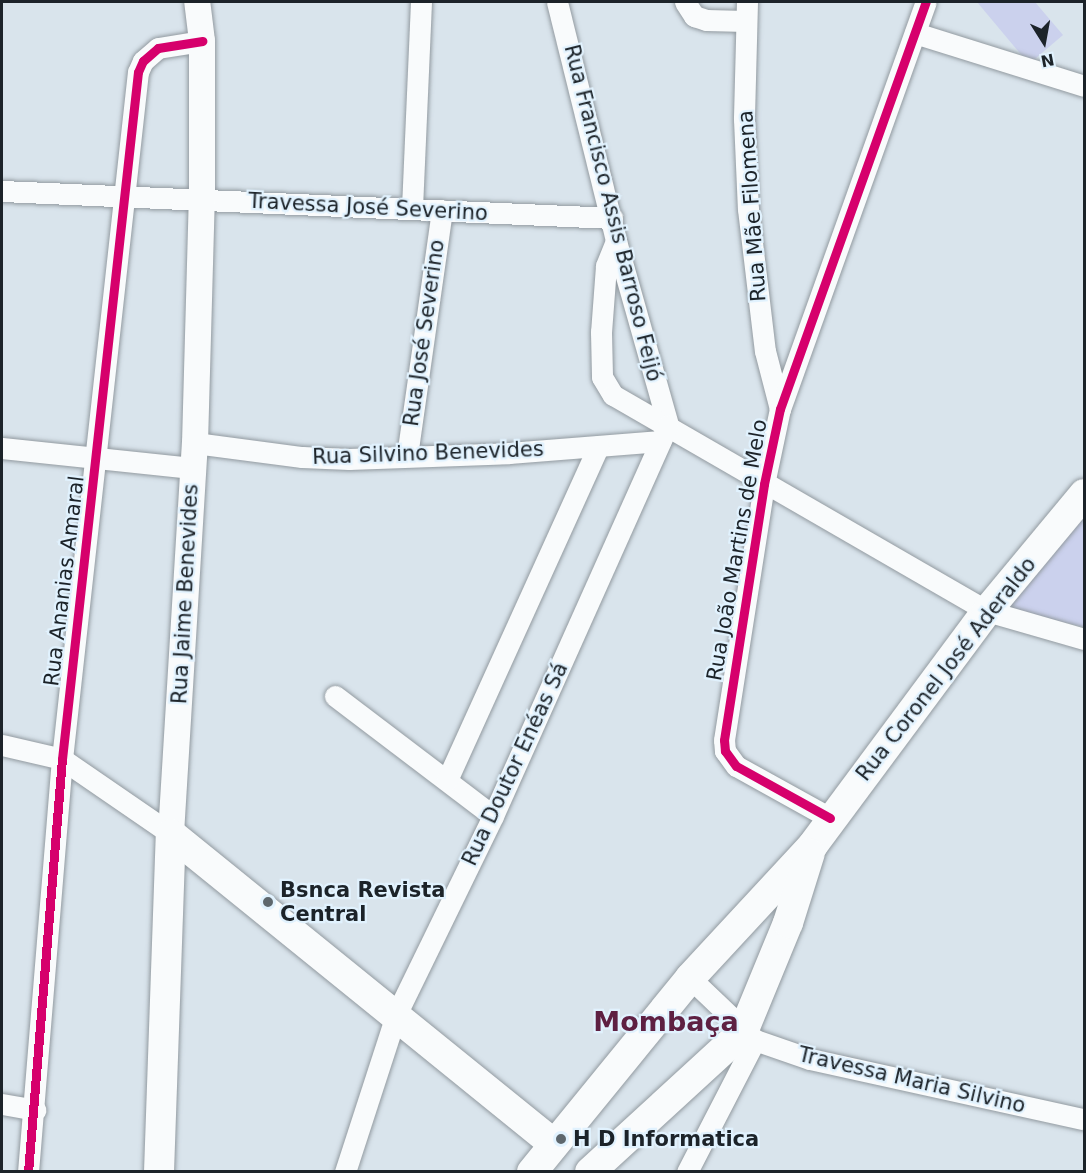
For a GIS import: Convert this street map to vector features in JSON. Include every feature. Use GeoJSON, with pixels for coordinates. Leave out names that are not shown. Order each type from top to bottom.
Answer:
{"type":"FeatureCollection","features":[{"type":"Feature","properties":{"kind":"main road","name":"Rua Coronel José Aderaldo"},"geometry":{"type":"LineString","coordinates":[[532,1172],[553,1143],[690,978],[813,845],[830,818],[987,611],[1084,495]]}},
{"type":"Feature","properties":{"kind":"main road"},"geometry":{"type":"LineString","coordinates":[[171,834],[553,1143]]}},
{"type":"Feature","properties":{"kind":"main road","name":"Rua Jaime Benevides"},"geometry":{"type":"LineString","coordinates":[[159,1172],[171,834]]}},
{"type":"Feature","properties":{"kind":"main road","name":"Rua Coronel José Aderaldo"},"geometry":{"type":"LineString","coordinates":[[590,1172],[749,1036],[813,845]]}},
{"type":"Feature","properties":{"kind":"street"},"geometry":{"type":"LineString","coordinates":[[412,208],[421,2]]}},
{"type":"Feature","properties":{"kind":"street","name":"Rua Francisco Assis Barroso Feijó"},"geometry":{"type":"LineString","coordinates":[[557,2],[664,433]]}},
{"type":"Feature","properties":{"kind":"street"},"geometry":{"type":"LineString","coordinates":[[685,2],[694,16],[706,20],[746,11]]}},
{"type":"Feature","properties":{"kind":"street","name":"Rua João Martins de Melo"},"geometry":{"type":"LineString","coordinates":[[830,818],[736,766],[725,751],[724,740],[764,484],[780,409],[926,2]]}},
{"type":"Feature","properties":{"kind":"street","name":"Rua Mãe Filomena"},"geometry":{"type":"LineString","coordinates":[[746,11],[748,209],[765,351],[780,409]]}},
{"type":"Feature","properties":{"kind":"street","name":"Rua Ananias Amaral"},"geometry":{"type":"LineString","coordinates":[[28,1172],[35,1110],[62,759],[97,459],[124,198],[142,61],[201,15]]}},
{"type":"Feature","properties":{"kind":"street","name":"Rua Jaime Benevides"},"geometry":{"type":"LineString","coordinates":[[171,834],[195,443],[202,199],[201,15]]}},
{"type":"Feature","properties":{"kind":"street"},"geometry":{"type":"LineString","coordinates":[[915,33],[1084,86]]}},
{"type":"Feature","properties":{"kind":"street","name":"Travessa José Severino"},"geometry":{"type":"LineString","coordinates":[[2,191],[612,218]]}},
{"type":"Feature","properties":{"kind":"street","name":"Rua José Severino"},"geometry":{"type":"LineString","coordinates":[[407,456],[442,210]]}},
{"type":"Feature","properties":{"kind":"street"},"geometry":{"type":"LineString","coordinates":[[616,241],[603,287],[600,364],[606,387],[622,402],[664,433],[764,484],[987,611],[1084,639]]}},
{"type":"Feature","properties":{"kind":"street"},"geometry":{"type":"LineString","coordinates":[[603,287],[626,276]]}},
{"type":"Feature","properties":{"kind":"street","name":"Rua Silvino Benevides"},"geometry":{"type":"LineString","coordinates":[[195,443],[302,457],[407,456],[597,447],[664,433]]}},
{"type":"Feature","properties":{"kind":"street","name":"Rua Doutor Enéas Sá"},"geometry":{"type":"LineString","coordinates":[[345,1172],[396,1016],[493,816],[664,433]]}},
{"type":"Feature","properties":{"kind":"street"},"geometry":{"type":"LineString","coordinates":[[447,780],[597,447]]}},
{"type":"Feature","properties":{"kind":"street"},"geometry":{"type":"LineString","coordinates":[[2,448],[192,468]]}},
{"type":"Feature","properties":{"kind":"street"},"geometry":{"type":"LineString","coordinates":[[335,696],[493,816]]}},
{"type":"Feature","properties":{"kind":"street"},"geometry":{"type":"LineString","coordinates":[[2,745],[62,759],[171,834]]}},
{"type":"Feature","properties":{"kind":"street"},"geometry":{"type":"LineString","coordinates":[[687,1172],[749,1036],[690,978]]}},
{"type":"Feature","properties":{"kind":"street","name":"Travessa Maria Silvino"},"geometry":{"type":"LineString","coordinates":[[749,1036],[858,1072],[1084,1119]]}},
{"type":"Feature","properties":{"kind":"street"},"geometry":{"type":"LineString","coordinates":[[2,1104],[35,1110]]}},
{"type":"Feature","properties":{"kind":"shaded area"},"geometry":{"type":"Polygon","coordinates":[[[977,2],[1035,2],[1063,35],[1029,64],[977,2]]]}},
{"type":"Feature","properties":{"kind":"shaded area"},"geometry":{"type":"Polygon","coordinates":[[[1084,512],[1084,627],[1007,609],[1084,512]]]}},
{"type":"Feature","properties":{"kind":"cycle path"},"geometry":{"type":"LineString","coordinates":[[830,818],[736,766],[725,751],[724,740],[764,484],[780,409],[926,2]]}},
{"type":"Feature","properties":{"kind":"cycle path"},"geometry":{"type":"LineString","coordinates":[[28,1172],[62,759],[138,72],[143,61],[158,48],[202,41]]}},
{"type":"Feature","properties":{"kind":"place","name":"Bsnca Revista Central"},"geometry":{"type":"Point","coordinates":[268,902]}},
{"type":"Feature","properties":{"kind":"place","name":"H D Informatica"},"geometry":{"type":"Point","coordinates":[561,1139]}},
{"type":"Feature","properties":{"kind":"district","name":"Mombaça"},"geometry":{"type":"Point","coordinates":[666,1022]}}]}
